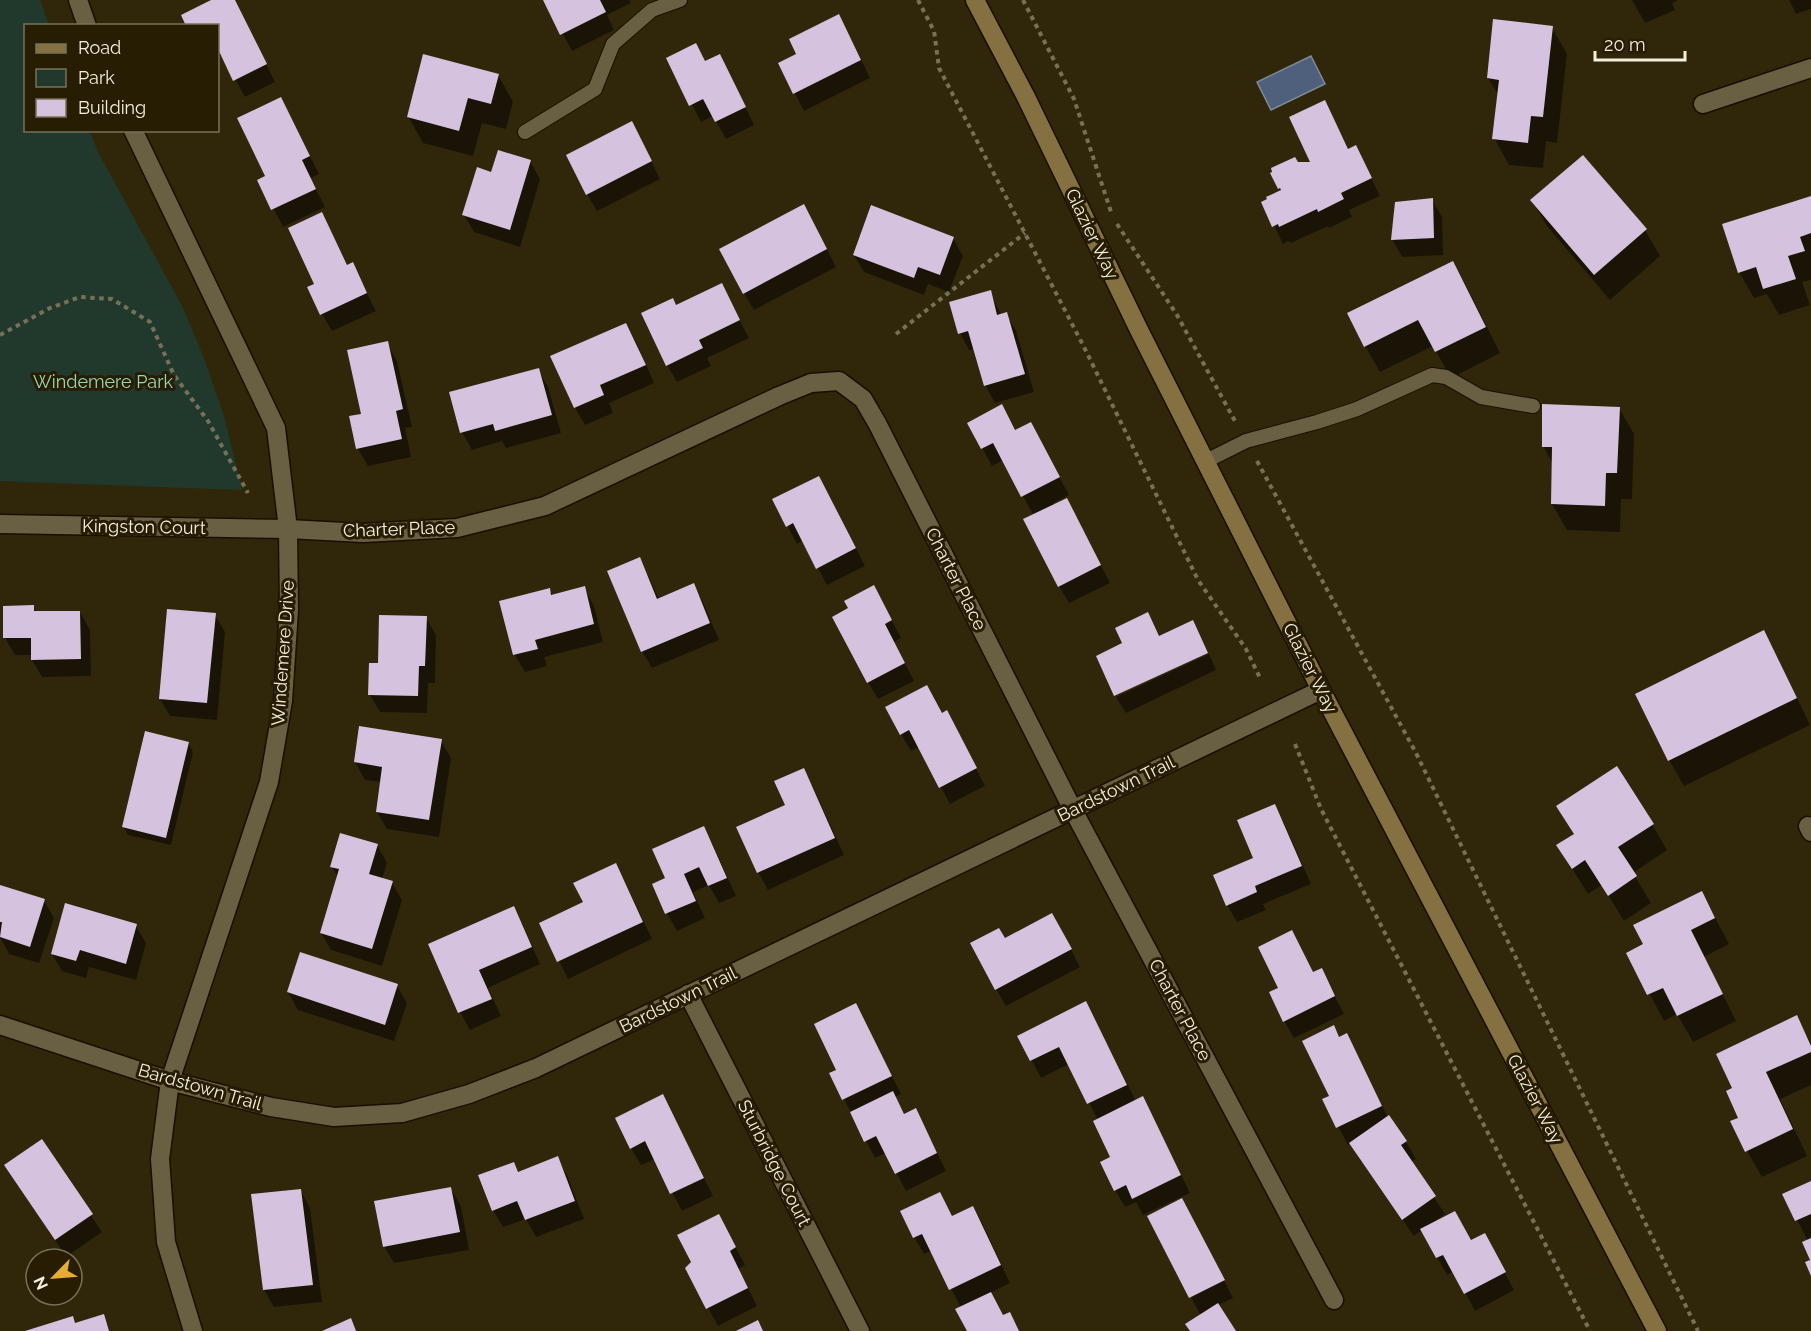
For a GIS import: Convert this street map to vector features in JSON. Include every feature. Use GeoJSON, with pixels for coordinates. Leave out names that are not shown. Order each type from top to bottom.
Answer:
{"type":"FeatureCollection","features":[{"type":"Feature","properties":{"kind":"street"},"geometry":{"type":"LineString","coordinates":[[78,0],[86,24]]}},
{"type":"Feature","properties":{"kind":"street","name":"Glazier Way"},"geometry":{"type":"LineString","coordinates":[[975,0],[1321,690],[1657,1331]]}},
{"type":"Feature","properties":{"kind":"street"},"geometry":{"type":"LineString","coordinates":[[1703,104],[1811,68]]}},
{"type":"Feature","properties":{"kind":"street","name":"Windemere Drive"},"geometry":{"type":"LineString","coordinates":[[134,132],[276,428],[288,529],[290,610],[284,689],[269,782],[170,1081],[160,1159],[166,1242],[193,1331]]}},
{"type":"Feature","properties":{"kind":"street","name":"Charter Place"},"geometry":{"type":"LineString","coordinates":[[288,529],[363,533],[457,528],[545,506],[779,396],[811,383],[839,381],[862,399],[877,423],[1073,810],[1334,1300]]}},
{"type":"Feature","properties":{"kind":"street","name":"Kingston Court"},"geometry":{"type":"LineString","coordinates":[[0,524],[288,529]]}},
{"type":"Feature","properties":{"kind":"street","name":"Bardstown Trail"},"geometry":{"type":"LineString","coordinates":[[0,1025],[170,1081],[271,1107],[334,1117],[402,1113],[470,1094],[536,1068],[1321,690]]}},
{"type":"Feature","properties":{"kind":"street","name":"Sturbridge Court"},"geometry":{"type":"LineString","coordinates":[[688,994],[860,1331]]}},
{"type":"Feature","properties":{"kind":"lane"},"geometry":{"type":"LineString","coordinates":[[525,132],[594,89],[613,44],[652,10],[680,0]]}},
{"type":"Feature","properties":{"kind":"lane"},"geometry":{"type":"LineString","coordinates":[[1206,462],[1246,441],[1317,423],[1357,409],[1432,375],[1446,377],[1481,396],[1533,406]]}},
{"type":"Feature","properties":{"kind":"path"},"geometry":{"type":"LineString","coordinates":[[918,0],[934,31],[939,68],[1084,347],[1198,580],[1245,649],[1261,680]]}},
{"type":"Feature","properties":{"kind":"path"},"geometry":{"type":"LineString","coordinates":[[1023,0],[1074,99],[1114,219],[1177,315],[1416,753],[1698,1331]]}},
{"type":"Feature","properties":{"kind":"path"},"geometry":{"type":"LineString","coordinates":[[896,334],[1025,233]]}},
{"type":"Feature","properties":{"kind":"path"},"geometry":{"type":"LineString","coordinates":[[0,335],[50,308],[80,297],[112,298],[150,322],[174,375],[208,421],[248,493]]}},
{"type":"Feature","properties":{"kind":"path"},"geometry":{"type":"LineString","coordinates":[[1295,744],[1321,809],[1590,1331]]}},
{"type":"Feature","properties":{"kind":"green space","name":"Windemere Park"},"geometry":{"type":"Polygon","coordinates":[[[0,0],[40,0],[49,24],[24,24],[24,132],[89,132],[99,154],[182,306],[202,353],[224,416],[242,490],[0,481],[0,0]]]}},
{"type":"Feature","properties":{"kind":"water"},"geometry":{"type":"Polygon","coordinates":[[[1311,56],[1325,84],[1271,110],[1257,82],[1311,56]]]}},
{"type":"Feature","properties":{"kind":"building"},"geometry":{"type":"Polygon","coordinates":[[[211,0],[235,0],[267,64],[233,81],[219,51],[219,24],[185,24],[181,15],[211,0]]]}},
{"type":"Feature","properties":{"kind":"building"},"geometry":{"type":"Polygon","coordinates":[[[543,0],[600,0],[606,12],[560,35],[543,0]]]}},
{"type":"Feature","properties":{"kind":"building"},"geometry":{"type":"Polygon","coordinates":[[[839,14],[861,60],[793,94],[778,63],[796,54],[789,39],[839,14]]]}},
{"type":"Feature","properties":{"kind":"building"},"geometry":{"type":"Polygon","coordinates":[[[1493,19],[1553,26],[1543,117],[1531,116],[1528,143],[1492,139],[1499,80],[1487,78],[1493,19]]]}},
{"type":"Feature","properties":{"kind":"building"},"geometry":{"type":"Polygon","coordinates":[[[696,43],[705,61],[720,54],[746,107],[715,122],[703,99],[689,106],[666,58],[696,43]]]}},
{"type":"Feature","properties":{"kind":"building"},"geometry":{"type":"Polygon","coordinates":[[[423,54],[499,74],[491,104],[468,98],[459,131],[407,117],[423,54]]]}},
{"type":"Feature","properties":{"kind":"building"},"geometry":{"type":"Polygon","coordinates":[[[281,97],[310,156],[302,160],[316,189],[271,210],[257,180],[265,176],[237,118],[281,97]]]}},
{"type":"Feature","properties":{"kind":"building"},"geometry":{"type":"Polygon","coordinates":[[[1325,100],[1348,149],[1356,145],[1372,178],[1341,193],[1344,199],[1318,212],[1317,209],[1279,227],[1278,224],[1272,227],[1261,202],[1281,190],[1278,189],[1270,173],[1271,168],[1295,157],[1298,162],[1310,162],[1289,117],[1325,100]]]}},
{"type":"Feature","properties":{"kind":"building"},"geometry":{"type":"Polygon","coordinates":[[[632,121],[652,161],[586,195],[566,155],[632,121]]]}},
{"type":"Feature","properties":{"kind":"building"},"geometry":{"type":"Polygon","coordinates":[[[498,150],[531,160],[510,230],[462,215],[477,167],[491,172],[498,150]]]}},
{"type":"Feature","properties":{"kind":"building"},"geometry":{"type":"Polygon","coordinates":[[[1583,155],[1647,229],[1594,275],[1530,200],[1583,155]]]}},
{"type":"Feature","properties":{"kind":"building"},"geometry":{"type":"Polygon","coordinates":[[[1811,196],[1811,233],[1800,237],[1805,251],[1788,256],[1796,279],[1763,289],[1756,267],[1738,273],[1722,224],[1811,196]]]}},
{"type":"Feature","properties":{"kind":"building"},"geometry":{"type":"Polygon","coordinates":[[[1433,198],[1434,238],[1391,240],[1395,202],[1433,198]]]}},
{"type":"Feature","properties":{"kind":"building"},"geometry":{"type":"Polygon","coordinates":[[[804,204],[827,249],[743,294],[719,249],[804,204]]]}},
{"type":"Feature","properties":{"kind":"building"},"geometry":{"type":"Polygon","coordinates":[[[871,205],[954,237],[940,275],[918,267],[914,278],[853,255],[871,205]]]}},
{"type":"Feature","properties":{"kind":"building"},"geometry":{"type":"Polygon","coordinates":[[[322,212],[347,265],[353,262],[367,293],[320,315],[307,287],[314,284],[288,228],[322,212]]]}},
{"type":"Feature","properties":{"kind":"building"},"geometry":{"type":"Polygon","coordinates":[[[1453,261],[1486,327],[1435,352],[1418,320],[1364,347],[1347,313],[1453,261]]]}},
{"type":"Feature","properties":{"kind":"building"},"geometry":{"type":"Polygon","coordinates":[[[722,283],[740,320],[699,340],[703,348],[666,366],[641,313],[673,298],[676,305],[722,283]]]}},
{"type":"Feature","properties":{"kind":"building"},"geometry":{"type":"Polygon","coordinates":[[[991,290],[997,315],[1007,312],[1025,374],[984,386],[968,331],[958,334],[949,302],[991,290]]]}},
{"type":"Feature","properties":{"kind":"building"},"geometry":{"type":"Polygon","coordinates":[[[626,323],[646,365],[600,385],[604,395],[574,408],[550,356],[626,323]]]}},
{"type":"Feature","properties":{"kind":"building"},"geometry":{"type":"Polygon","coordinates":[[[388,341],[403,409],[396,411],[402,439],[356,449],[349,416],[361,414],[347,350],[388,341]]]}},
{"type":"Feature","properties":{"kind":"building"},"geometry":{"type":"Polygon","coordinates":[[[539,368],[552,415],[495,431],[493,424],[460,433],[449,392],[539,368]]]}},
{"type":"Feature","properties":{"kind":"building"},"geometry":{"type":"Polygon","coordinates":[[[1002,404],[1015,430],[1031,422],[1060,477],[1021,497],[993,443],[981,449],[967,423],[1002,404]]]}},
{"type":"Feature","properties":{"kind":"building"},"geometry":{"type":"Polygon","coordinates":[[[1542,404],[1620,407],[1617,473],[1606,473],[1605,506],[1551,504],[1552,447],[1542,447],[1542,404]]]}},
{"type":"Feature","properties":{"kind":"building"},"geometry":{"type":"Polygon","coordinates":[[[819,476],[856,548],[816,569],[793,523],[786,527],[772,499],[819,476]]]}},
{"type":"Feature","properties":{"kind":"building"},"geometry":{"type":"Polygon","coordinates":[[[1067,498],[1101,565],[1058,587],[1023,519],[1067,498]]]}},
{"type":"Feature","properties":{"kind":"building"},"geometry":{"type":"Polygon","coordinates":[[[640,557],[657,599],[694,583],[710,623],[641,652],[607,571],[640,557]]]}},
{"type":"Feature","properties":{"kind":"building"},"geometry":{"type":"Polygon","coordinates":[[[874,585],[892,620],[885,624],[905,663],[867,683],[832,617],[848,608],[844,601],[874,585]]]}},
{"type":"Feature","properties":{"kind":"building"},"geometry":{"type":"Polygon","coordinates":[[[585,586],[594,624],[535,640],[538,649],[513,655],[499,601],[550,588],[551,595],[585,586]]]}},
{"type":"Feature","properties":{"kind":"building"},"geometry":{"type":"Polygon","coordinates":[[[34,605],[34,611],[80,611],[81,659],[31,660],[31,638],[3,638],[3,606],[34,605]]]}},
{"type":"Feature","properties":{"kind":"building"},"geometry":{"type":"Polygon","coordinates":[[[167,609],[216,613],[207,703],[159,699],[167,609]]]}},
{"type":"Feature","properties":{"kind":"building"},"geometry":{"type":"Polygon","coordinates":[[[1148,612],[1159,636],[1193,620],[1208,653],[1114,696],[1096,656],[1122,643],[1115,628],[1148,612]]]}},
{"type":"Feature","properties":{"kind":"building"},"geometry":{"type":"Polygon","coordinates":[[[379,615],[427,616],[425,666],[419,666],[418,696],[368,695],[369,663],[378,663],[379,615]]]}},
{"type":"Feature","properties":{"kind":"building"},"geometry":{"type":"Polygon","coordinates":[[[1764,630],[1797,698],[1668,761],[1635,694],[1764,630]]]}},
{"type":"Feature","properties":{"kind":"building"},"geometry":{"type":"Polygon","coordinates":[[[927,685],[942,713],[947,710],[977,768],[939,788],[909,730],[900,735],[885,707],[927,685]]]}},
{"type":"Feature","properties":{"kind":"building"},"geometry":{"type":"Polygon","coordinates":[[[359,726],[442,739],[429,820],[376,812],[382,767],[354,762],[359,726]]]}},
{"type":"Feature","properties":{"kind":"building"},"geometry":{"type":"Polygon","coordinates":[[[145,731],[189,742],[166,838],[122,827],[145,731]]]}},
{"type":"Feature","properties":{"kind":"building"},"geometry":{"type":"Polygon","coordinates":[[[1617,766],[1654,824],[1618,847],[1637,876],[1608,896],[1585,860],[1572,869],[1556,845],[1574,834],[1556,806],[1617,766]]]}},
{"type":"Feature","properties":{"kind":"building"},"geometry":{"type":"Polygon","coordinates":[[[804,768],[835,838],[757,873],[736,827],[785,805],[774,781],[804,768]]]}},
{"type":"Feature","properties":{"kind":"building"},"geometry":{"type":"Polygon","coordinates":[[[1275,804],[1302,866],[1255,886],[1257,892],[1226,906],[1213,875],[1253,858],[1237,820],[1275,804]]]}},
{"type":"Feature","properties":{"kind":"building"},"geometry":{"type":"Polygon","coordinates":[[[704,826],[727,878],[708,886],[699,867],[684,874],[696,901],[665,914],[652,884],[665,878],[652,849],[704,826]]]}},
{"type":"Feature","properties":{"kind":"building"},"geometry":{"type":"Polygon","coordinates":[[[340,833],[378,844],[369,874],[393,881],[372,949],[320,933],[339,869],[330,867],[340,833]]]}},
{"type":"Feature","properties":{"kind":"building"},"geometry":{"type":"Polygon","coordinates":[[[616,863],[643,922],[557,962],[539,923],[583,902],[573,883],[616,863]]]}},
{"type":"Feature","properties":{"kind":"building"},"geometry":{"type":"Polygon","coordinates":[[[0,885],[45,899],[30,947],[0,937],[2,922],[0,922],[0,885]]]}},
{"type":"Feature","properties":{"kind":"building"},"geometry":{"type":"Polygon","coordinates":[[[1702,891],[1715,918],[1691,930],[1723,994],[1677,1016],[1663,988],[1647,995],[1626,953],[1643,944],[1633,925],[1702,891]]]}},
{"type":"Feature","properties":{"kind":"building"},"geometry":{"type":"Polygon","coordinates":[[[65,903],[137,924],[126,964],[80,950],[76,961],[51,954],[65,903]]]}},
{"type":"Feature","properties":{"kind":"building"},"geometry":{"type":"Polygon","coordinates":[[[514,906],[532,947],[479,970],[492,999],[458,1013],[428,944],[514,906]]]}},
{"type":"Feature","properties":{"kind":"building"},"geometry":{"type":"Polygon","coordinates":[[[1052,913],[1072,949],[995,990],[970,943],[999,928],[1005,938],[1052,913]]]}},
{"type":"Feature","properties":{"kind":"building"},"geometry":{"type":"Polygon","coordinates":[[[1292,930],[1313,972],[1322,968],[1335,996],[1283,1022],[1269,992],[1278,988],[1258,947],[1292,930]]]}},
{"type":"Feature","properties":{"kind":"building"},"geometry":{"type":"Polygon","coordinates":[[[300,952],[398,984],[385,1025],[287,992],[300,952]]]}},
{"type":"Feature","properties":{"kind":"building"},"geometry":{"type":"Polygon","coordinates":[[[1086,1001],[1127,1085],[1087,1104],[1059,1047],[1030,1061],[1017,1036],[1086,1001]]]}},
{"type":"Feature","properties":{"kind":"building"},"geometry":{"type":"Polygon","coordinates":[[[856,1003],[892,1076],[842,1100],[829,1073],[836,1070],[814,1024],[856,1003]]]}},
{"type":"Feature","properties":{"kind":"building"},"geometry":{"type":"Polygon","coordinates":[[[1797,1015],[1811,1046],[1811,1052],[1766,1072],[1793,1129],[1745,1152],[1730,1121],[1738,1118],[1726,1091],[1732,1088],[1716,1054],[1797,1015]]]}},
{"type":"Feature","properties":{"kind":"building"},"geometry":{"type":"Polygon","coordinates":[[[1334,1025],[1339,1037],[1347,1033],[1382,1106],[1336,1128],[1322,1099],[1329,1096],[1302,1041],[1334,1025]]]}},
{"type":"Feature","properties":{"kind":"building"},"geometry":{"type":"Polygon","coordinates":[[[893,1091],[904,1114],[916,1108],[937,1153],[895,1174],[876,1136],[864,1142],[850,1112],[893,1091]]]}},
{"type":"Feature","properties":{"kind":"building"},"geometry":{"type":"Polygon","coordinates":[[[663,1094],[704,1178],[670,1194],[645,1141],[630,1149],[615,1118],[663,1094]]]}},
{"type":"Feature","properties":{"kind":"building"},"geometry":{"type":"Polygon","coordinates":[[[1143,1096],[1181,1175],[1132,1199],[1126,1185],[1114,1191],[1100,1162],[1110,1157],[1093,1121],[1143,1096]]]}},
{"type":"Feature","properties":{"kind":"building"},"geometry":{"type":"Polygon","coordinates":[[[1389,1115],[1407,1141],[1401,1145],[1436,1196],[1402,1220],[1349,1143],[1389,1115]]]}},
{"type":"Feature","properties":{"kind":"building"},"geometry":{"type":"Polygon","coordinates":[[[42,1139],[93,1214],[55,1240],[4,1165],[42,1139]]]}},
{"type":"Feature","properties":{"kind":"building"},"geometry":{"type":"Polygon","coordinates":[[[558,1156],[575,1201],[525,1220],[517,1201],[492,1211],[478,1175],[514,1162],[518,1172],[558,1156]]]}},
{"type":"Feature","properties":{"kind":"building"},"geometry":{"type":"Polygon","coordinates":[[[1811,1181],[1811,1214],[1795,1221],[1782,1194],[1811,1181]]]}},
{"type":"Feature","properties":{"kind":"building"},"geometry":{"type":"Polygon","coordinates":[[[451,1187],[460,1232],[383,1247],[374,1201],[451,1187]]]}},
{"type":"Feature","properties":{"kind":"building"},"geometry":{"type":"Polygon","coordinates":[[[301,1189],[313,1285],[263,1290],[251,1194],[301,1189]]]}},
{"type":"Feature","properties":{"kind":"building"},"geometry":{"type":"Polygon","coordinates":[[[940,1192],[952,1216],[973,1206],[1001,1265],[949,1290],[922,1234],[913,1238],[900,1211],[940,1192]]]}},
{"type":"Feature","properties":{"kind":"building"},"geometry":{"type":"Polygon","coordinates":[[[1182,1198],[1225,1280],[1189,1298],[1147,1216],[1182,1198]]]}},
{"type":"Feature","properties":{"kind":"building"},"geometry":{"type":"Polygon","coordinates":[[[1455,1211],[1471,1240],[1485,1233],[1506,1272],[1464,1294],[1443,1255],[1436,1258],[1420,1229],[1455,1211]]]}},
{"type":"Feature","properties":{"kind":"building"},"geometry":{"type":"Polygon","coordinates":[[[719,1214],[736,1247],[730,1251],[748,1288],[706,1309],[685,1268],[691,1262],[677,1235],[719,1214]]]}},
{"type":"Feature","properties":{"kind":"building"},"geometry":{"type":"Polygon","coordinates":[[[1811,1238],[1811,1276],[1805,1262],[1810,1260],[1802,1242],[1811,1238]]]}},
{"type":"Feature","properties":{"kind":"building"},"geometry":{"type":"Polygon","coordinates":[[[991,1292],[1003,1315],[1010,1312],[1019,1331],[967,1331],[955,1309],[991,1292]]]}},
{"type":"Feature","properties":{"kind":"building"},"geometry":{"type":"Polygon","coordinates":[[[1218,1303],[1236,1331],[1190,1331],[1185,1324],[1218,1303]]]}},
{"type":"Feature","properties":{"kind":"building"},"geometry":{"type":"Polygon","coordinates":[[[104,1314],[109,1331],[25,1331],[73,1316],[75,1323],[104,1314]]]}},
{"type":"Feature","properties":{"kind":"building"},"geometry":{"type":"Polygon","coordinates":[[[351,1318],[356,1331],[322,1331],[351,1318]]]}},
{"type":"Feature","properties":{"kind":"building"},"geometry":{"type":"Polygon","coordinates":[[[758,1320],[763,1331],[736,1331],[758,1320]]]}}]}
